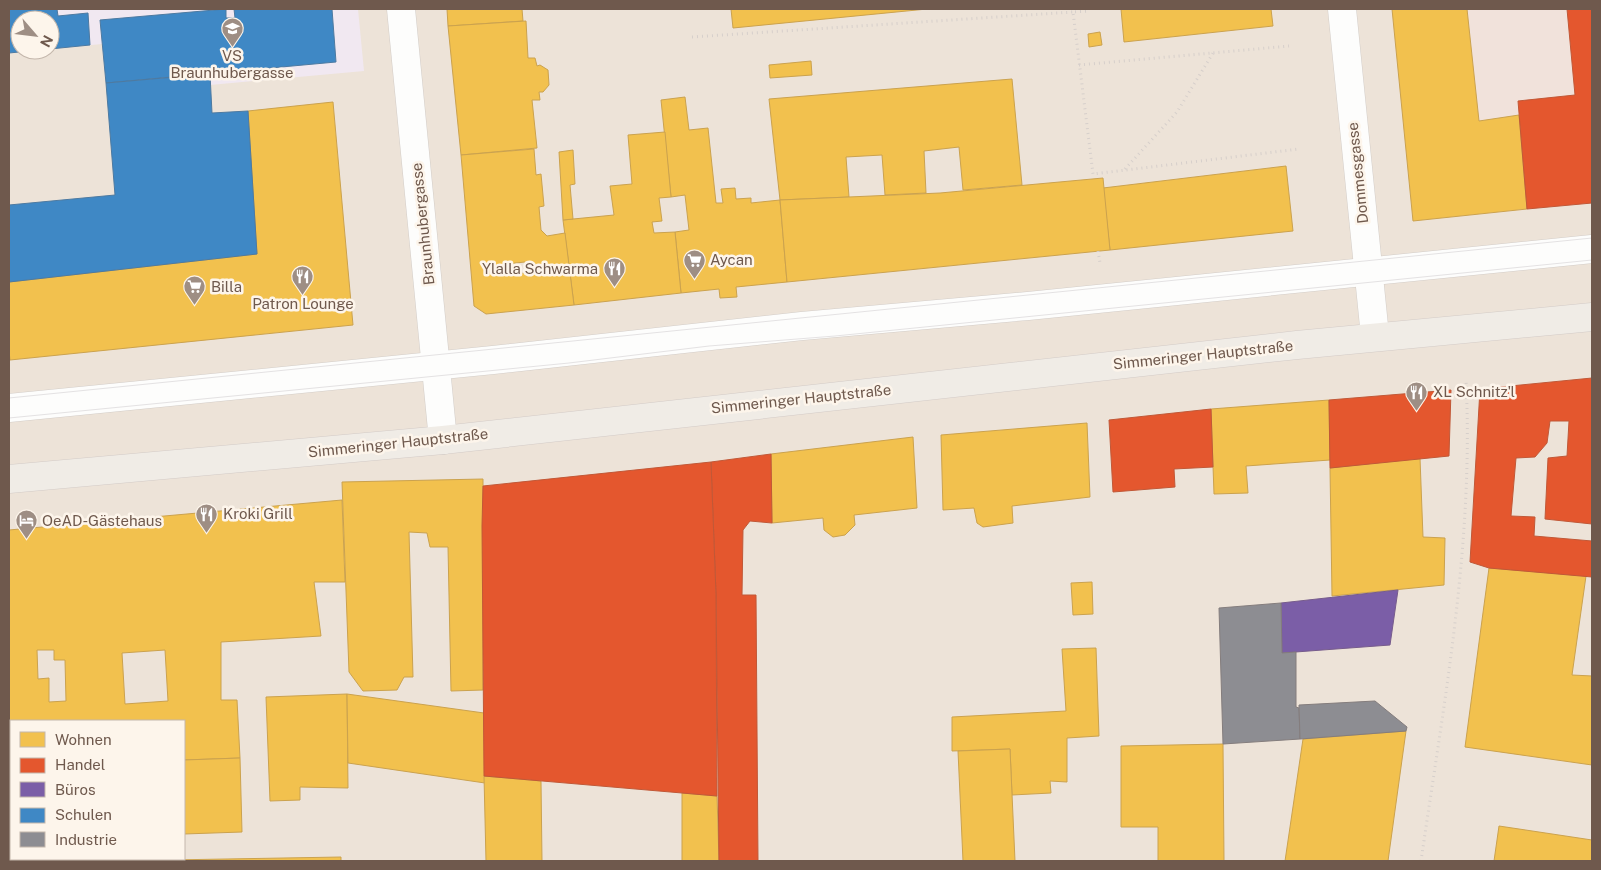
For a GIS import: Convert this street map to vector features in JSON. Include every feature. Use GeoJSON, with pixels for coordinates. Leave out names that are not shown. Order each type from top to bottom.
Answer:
{"type":"FeatureCollection","features":[{"type":"Feature","properties":{"kind":"main road","name":"Simmeringer Hauptstraße"},"geometry":{"type":"LineString","coordinates":[[9,479],[443,440],[1375,336],[1592,317]]}},
{"type":"Feature","properties":{"kind":"street","name":"Braunhubergasse"},"geometry":{"type":"LineString","coordinates":[[401,9],[443,440]]}},
{"type":"Feature","properties":{"kind":"street","name":"Dommesgasse"},"geometry":{"type":"LineString","coordinates":[[1342,9],[1375,336]]}},
{"type":"Feature","properties":{"kind":"street"},"geometry":{"type":"LineString","coordinates":[[9,408],[802,326],[1028,306],[1592,249]]}},
{"type":"Feature","properties":{"kind":"path"},"geometry":{"type":"LineString","coordinates":[[692,37],[1089,11],[1089,9]]}},
{"type":"Feature","properties":{"kind":"path"},"geometry":{"type":"LineString","coordinates":[[1073,12],[1093,176],[1124,170],[1299,149]]}},
{"type":"Feature","properties":{"kind":"path"},"geometry":{"type":"LineString","coordinates":[[1079,65],[1289,46]]}},
{"type":"Feature","properties":{"kind":"path"},"geometry":{"type":"LineString","coordinates":[[1124,170],[1177,112],[1214,53]]}},
{"type":"Feature","properties":{"kind":"path"},"geometry":{"type":"LineString","coordinates":[[1098,251],[1100,264]]}},
{"type":"Feature","properties":{"kind":"path"},"geometry":{"type":"LineString","coordinates":[[1421,861],[1461,583],[1467,469],[1466,381]]}},
{"type":"Feature","properties":{"kind":"shaded area"},"geometry":{"type":"Polygon","coordinates":[[[9,9],[1592,9],[1592,861],[9,861],[9,9]]]}},
{"type":"Feature","properties":{"kind":"shaded area","name":"VS Braunhubergasse"},"geometry":{"type":"Polygon","coordinates":[[[9,9],[358,9],[364,71],[210,85],[209,74],[106,83],[102,44],[60,48],[60,10],[10,10],[9,53],[9,9]]]}},
{"type":"Feature","properties":{"kind":"shaded area"},"geometry":{"type":"Polygon","coordinates":[[[1392,9],[1592,9],[1592,203],[1413,221],[1392,9]]]}},
{"type":"Feature","properties":{"kind":"building: Wohnen"},"geometry":{"type":"Polygon","coordinates":[[[447,9],[522,9],[523,21],[448,26],[447,9]]]}},
{"type":"Feature","properties":{"kind":"building: Wohnen"},"geometry":{"type":"Polygon","coordinates":[[[731,9],[927,9],[733,28],[731,9]]]}},
{"type":"Feature","properties":{"kind":"building: Wohnen"},"geometry":{"type":"Polygon","coordinates":[[[1121,9],[1271,9],[1273,26],[1124,42],[1121,9]]]}},
{"type":"Feature","properties":{"kind":"building: Wohnen"},"geometry":{"type":"Polygon","coordinates":[[[1392,9],[1467,9],[1479,121],[1519,115],[1527,209],[1413,221],[1392,9]]]}},
{"type":"Feature","properties":{"kind":"building: Wohnen"},"geometry":{"type":"Polygon","coordinates":[[[526,21],[528,58],[535,58],[537,66],[540,65],[548,70],[549,85],[543,92],[539,92],[540,100],[532,100],[537,148],[461,155],[448,26],[526,21]]]}},
{"type":"Feature","properties":{"kind":"building: Wohnen"},"geometry":{"type":"Polygon","coordinates":[[[1100,32],[1102,45],[1089,47],[1088,34],[1100,32]]]}},
{"type":"Feature","properties":{"kind":"building: Wohnen"},"geometry":{"type":"Polygon","coordinates":[[[811,61],[812,75],[770,78],[769,65],[811,61]]]}},
{"type":"Feature","properties":{"kind":"building: Wohnen"},"geometry":{"type":"Polygon","coordinates":[[[1012,79],[1022,185],[963,190],[959,147],[924,151],[926,193],[885,195],[882,155],[846,157],[849,197],[780,200],[769,99],[1012,79]]]}},
{"type":"Feature","properties":{"kind":"building: Wohnen"},"geometry":{"type":"Polygon","coordinates":[[[685,97],[689,130],[708,128],[716,203],[723,203],[721,189],[735,188],[736,199],[751,198],[751,203],[780,200],[787,282],[736,287],[737,297],[720,298],[719,289],[681,293],[675,232],[689,230],[685,195],[671,197],[661,100],[685,97]]]}},
{"type":"Feature","properties":{"kind":"building: Wohnen"},"geometry":{"type":"Polygon","coordinates":[[[333,102],[353,325],[10,360],[9,282],[257,254],[248,111],[333,102]]]}},
{"type":"Feature","properties":{"kind":"building: Wohnen"},"geometry":{"type":"Polygon","coordinates":[[[665,132],[671,197],[659,198],[662,221],[652,222],[654,233],[675,232],[681,293],[574,305],[563,220],[614,215],[610,186],[632,184],[628,135],[665,132]]]}},
{"type":"Feature","properties":{"kind":"building: Wohnen"},"geometry":{"type":"Polygon","coordinates":[[[534,149],[536,175],[541,174],[544,206],[539,207],[541,230],[547,236],[565,233],[574,305],[486,314],[474,306],[461,155],[534,149]],[[525,262],[506,264],[506,274],[526,273],[525,262]]]}},
{"type":"Feature","properties":{"kind":"building: Wohnen"},"geometry":{"type":"Polygon","coordinates":[[[573,150],[575,184],[570,185],[573,219],[563,220],[559,152],[573,150]]]}},
{"type":"Feature","properties":{"kind":"building: Wohnen"},"geometry":{"type":"Polygon","coordinates":[[[1286,166],[1293,231],[1110,250],[1103,188],[1286,166]]]}},
{"type":"Feature","properties":{"kind":"building: Wohnen"},"geometry":{"type":"Polygon","coordinates":[[[1103,178],[1110,250],[787,282],[780,200],[940,193],[1103,178]]]}},
{"type":"Feature","properties":{"kind":"building: Wohnen"},"geometry":{"type":"Polygon","coordinates":[[[1329,400],[1330,460],[1246,466],[1248,493],[1214,494],[1211,409],[1329,400]]]}},
{"type":"Feature","properties":{"kind":"building: Wohnen"},"geometry":{"type":"Polygon","coordinates":[[[1087,423],[1090,497],[1012,506],[1013,523],[983,527],[977,523],[974,508],[943,510],[941,435],[1087,423]]]}},
{"type":"Feature","properties":{"kind":"building: Wohnen"},"geometry":{"type":"Polygon","coordinates":[[[913,437],[917,508],[854,515],[855,525],[845,535],[833,537],[824,530],[823,518],[772,523],[771,454],[913,437]]]}},
{"type":"Feature","properties":{"kind":"building: Wohnen"},"geometry":{"type":"Polygon","coordinates":[[[1420,458],[1423,537],[1445,538],[1444,585],[1332,596],[1330,468],[1420,458]]]}},
{"type":"Feature","properties":{"kind":"building: Wohnen"},"geometry":{"type":"Polygon","coordinates":[[[483,479],[483,690],[451,691],[448,547],[430,547],[427,533],[409,532],[413,677],[404,677],[397,690],[363,691],[349,672],[342,482],[483,479]]]}},
{"type":"Feature","properties":{"kind":"building: Wohnen"},"geometry":{"type":"Polygon","coordinates":[[[342,500],[345,582],[314,582],[321,636],[221,642],[221,700],[237,700],[240,758],[185,760],[185,720],[10,720],[9,766],[9,530],[342,500]],[[37,650],[38,679],[49,678],[49,702],[66,701],[65,660],[54,660],[54,650],[37,650]],[[165,650],[122,653],[125,704],[168,701],[165,650]]]}},
{"type":"Feature","properties":{"kind":"building: Wohnen"},"geometry":{"type":"Polygon","coordinates":[[[1489,568],[1586,576],[1572,675],[1592,676],[1592,765],[1465,747],[1489,568]]]}},
{"type":"Feature","properties":{"kind":"building: Wohnen"},"geometry":{"type":"Polygon","coordinates":[[[1092,582],[1093,614],[1073,615],[1071,583],[1092,582]]]}},
{"type":"Feature","properties":{"kind":"building: Wohnen"},"geometry":{"type":"Polygon","coordinates":[[[1096,648],[1099,736],[1067,738],[1067,782],[1050,781],[1051,793],[1012,795],[1010,749],[952,751],[952,717],[1066,711],[1062,649],[1096,648]]]}},
{"type":"Feature","properties":{"kind":"building: Wohnen"},"geometry":{"type":"Polygon","coordinates":[[[347,694],[348,788],[300,787],[300,800],[270,801],[266,697],[347,694]]]}},
{"type":"Feature","properties":{"kind":"building: Wohnen"},"geometry":{"type":"Polygon","coordinates":[[[347,694],[484,713],[485,783],[348,763],[347,694]]]}},
{"type":"Feature","properties":{"kind":"building: Wohnen"},"geometry":{"type":"Polygon","coordinates":[[[1406,731],[1388,861],[1285,861],[1303,739],[1406,731]]]}},
{"type":"Feature","properties":{"kind":"building: Wohnen"},"geometry":{"type":"Polygon","coordinates":[[[1223,744],[1224,861],[1158,861],[1158,827],[1121,827],[1121,746],[1223,744]]]}},
{"type":"Feature","properties":{"kind":"building: Wohnen"},"geometry":{"type":"Polygon","coordinates":[[[1010,749],[1015,861],[963,861],[958,751],[1010,749]]]}},
{"type":"Feature","properties":{"kind":"building: Wohnen"},"geometry":{"type":"Polygon","coordinates":[[[240,758],[242,832],[185,834],[185,760],[240,758]]]}},
{"type":"Feature","properties":{"kind":"building: Wohnen"},"geometry":{"type":"Polygon","coordinates":[[[9,766],[10,766],[10,860],[9,766]]]}},
{"type":"Feature","properties":{"kind":"building: Wohnen"},"geometry":{"type":"Polygon","coordinates":[[[484,776],[541,781],[542,861],[486,861],[484,776]]]}},
{"type":"Feature","properties":{"kind":"building: Wohnen"},"geometry":{"type":"Polygon","coordinates":[[[682,793],[717,796],[719,861],[682,861],[682,793]]]}},
{"type":"Feature","properties":{"kind":"building: Wohnen"},"geometry":{"type":"Polygon","coordinates":[[[1499,826],[1592,840],[1592,861],[1494,861],[1499,826]]]}},
{"type":"Feature","properties":{"kind":"building: Wohnen"},"geometry":{"type":"Polygon","coordinates":[[[341,857],[341,861],[112,861],[341,857]]]}},
{"type":"Feature","properties":{"kind":"building: Handel"},"geometry":{"type":"Polygon","coordinates":[[[1567,9],[1592,9],[1592,203],[1527,209],[1518,101],[1575,95],[1567,9]]]}},
{"type":"Feature","properties":{"kind":"building: Handel"},"geometry":{"type":"Polygon","coordinates":[[[1592,378],[1592,524],[1545,519],[1548,458],[1567,456],[1569,421],[1550,421],[1547,443],[1535,457],[1516,458],[1511,516],[1535,517],[1534,536],[1592,541],[1592,577],[1489,568],[1470,562],[1480,389],[1592,378]]]}},
{"type":"Feature","properties":{"kind":"building: Handel"},"geometry":{"type":"Polygon","coordinates":[[[1451,390],[1449,456],[1330,468],[1329,400],[1451,390]]]}},
{"type":"Feature","properties":{"kind":"building: Handel"},"geometry":{"type":"Polygon","coordinates":[[[1211,409],[1213,467],[1174,469],[1175,487],[1113,492],[1109,420],[1211,409]]]}},
{"type":"Feature","properties":{"kind":"building: Handel"},"geometry":{"type":"Polygon","coordinates":[[[771,454],[772,523],[750,521],[743,530],[742,595],[756,595],[758,861],[719,861],[716,595],[711,462],[771,454]]]}},
{"type":"Feature","properties":{"kind":"building: Handel"},"geometry":{"type":"Polygon","coordinates":[[[711,462],[716,595],[717,796],[484,776],[483,486],[711,462]]]}},
{"type":"Feature","properties":{"kind":"building: Büros"},"geometry":{"type":"Polygon","coordinates":[[[1398,590],[1390,645],[1282,653],[1281,603],[1398,590]]]}},
{"type":"Feature","properties":{"kind":"building: Schulen"},"geometry":{"type":"Polygon","coordinates":[[[9,9],[57,9],[10,10],[9,53],[9,9]]]}},
{"type":"Feature","properties":{"kind":"building: Schulen","name":"VS Braunhubergasse"},"geometry":{"type":"Polygon","coordinates":[[[226,9],[226,18],[235,18],[234,9],[332,9],[336,62],[106,83],[100,20],[226,9]]]}},
{"type":"Feature","properties":{"kind":"building: Schulen"},"geometry":{"type":"Polygon","coordinates":[[[88,13],[90,45],[60,48],[60,16],[88,13]]]}},
{"type":"Feature","properties":{"kind":"building: Schulen"},"geometry":{"type":"Polygon","coordinates":[[[210,74],[212,113],[248,111],[257,254],[9,282],[9,205],[115,195],[106,83],[210,74]]]}},
{"type":"Feature","properties":{"kind":"building: Industrie"},"geometry":{"type":"Polygon","coordinates":[[[1281,603],[1282,653],[1296,652],[1296,707],[1299,708],[1300,739],[1223,744],[1219,608],[1281,603]]]}},
{"type":"Feature","properties":{"kind":"building: Industrie"},"geometry":{"type":"Polygon","coordinates":[[[1375,701],[1407,727],[1406,731],[1300,739],[1299,705],[1375,701]]]}},
{"type":"Feature","properties":{"kind":"tram line"},"geometry":{"type":"LineString","coordinates":[[9,398],[1592,238]]}},
{"type":"Feature","properties":{"kind":"tram line"},"geometry":{"type":"LineString","coordinates":[[9,418],[569,363],[709,346],[835,336],[1592,260]]}},
{"type":"Feature","properties":{"kind":"place","name":"VS Braunhubergasse"},"geometry":{"type":"Point","coordinates":[232,47]}},
{"type":"Feature","properties":{"kind":"place","name":"Aycan"},"geometry":{"type":"Point","coordinates":[694,279]}},
{"type":"Feature","properties":{"kind":"place","name":"Ylalla Schwarma"},"geometry":{"type":"Point","coordinates":[614,288]}},
{"type":"Feature","properties":{"kind":"place","name":"Patron Lounge"},"geometry":{"type":"Point","coordinates":[303,295]}},
{"type":"Feature","properties":{"kind":"place","name":"Billa"},"geometry":{"type":"Point","coordinates":[195,306]}},
{"type":"Feature","properties":{"kind":"place","name":"XL Schnitz'l"},"geometry":{"type":"Point","coordinates":[1417,411]}},
{"type":"Feature","properties":{"kind":"place","name":"Kroki Grill"},"geometry":{"type":"Point","coordinates":[207,533]}},
{"type":"Feature","properties":{"kind":"place","name":"OeAD-Gästehaus"},"geometry":{"type":"Point","coordinates":[26,540]}}]}
